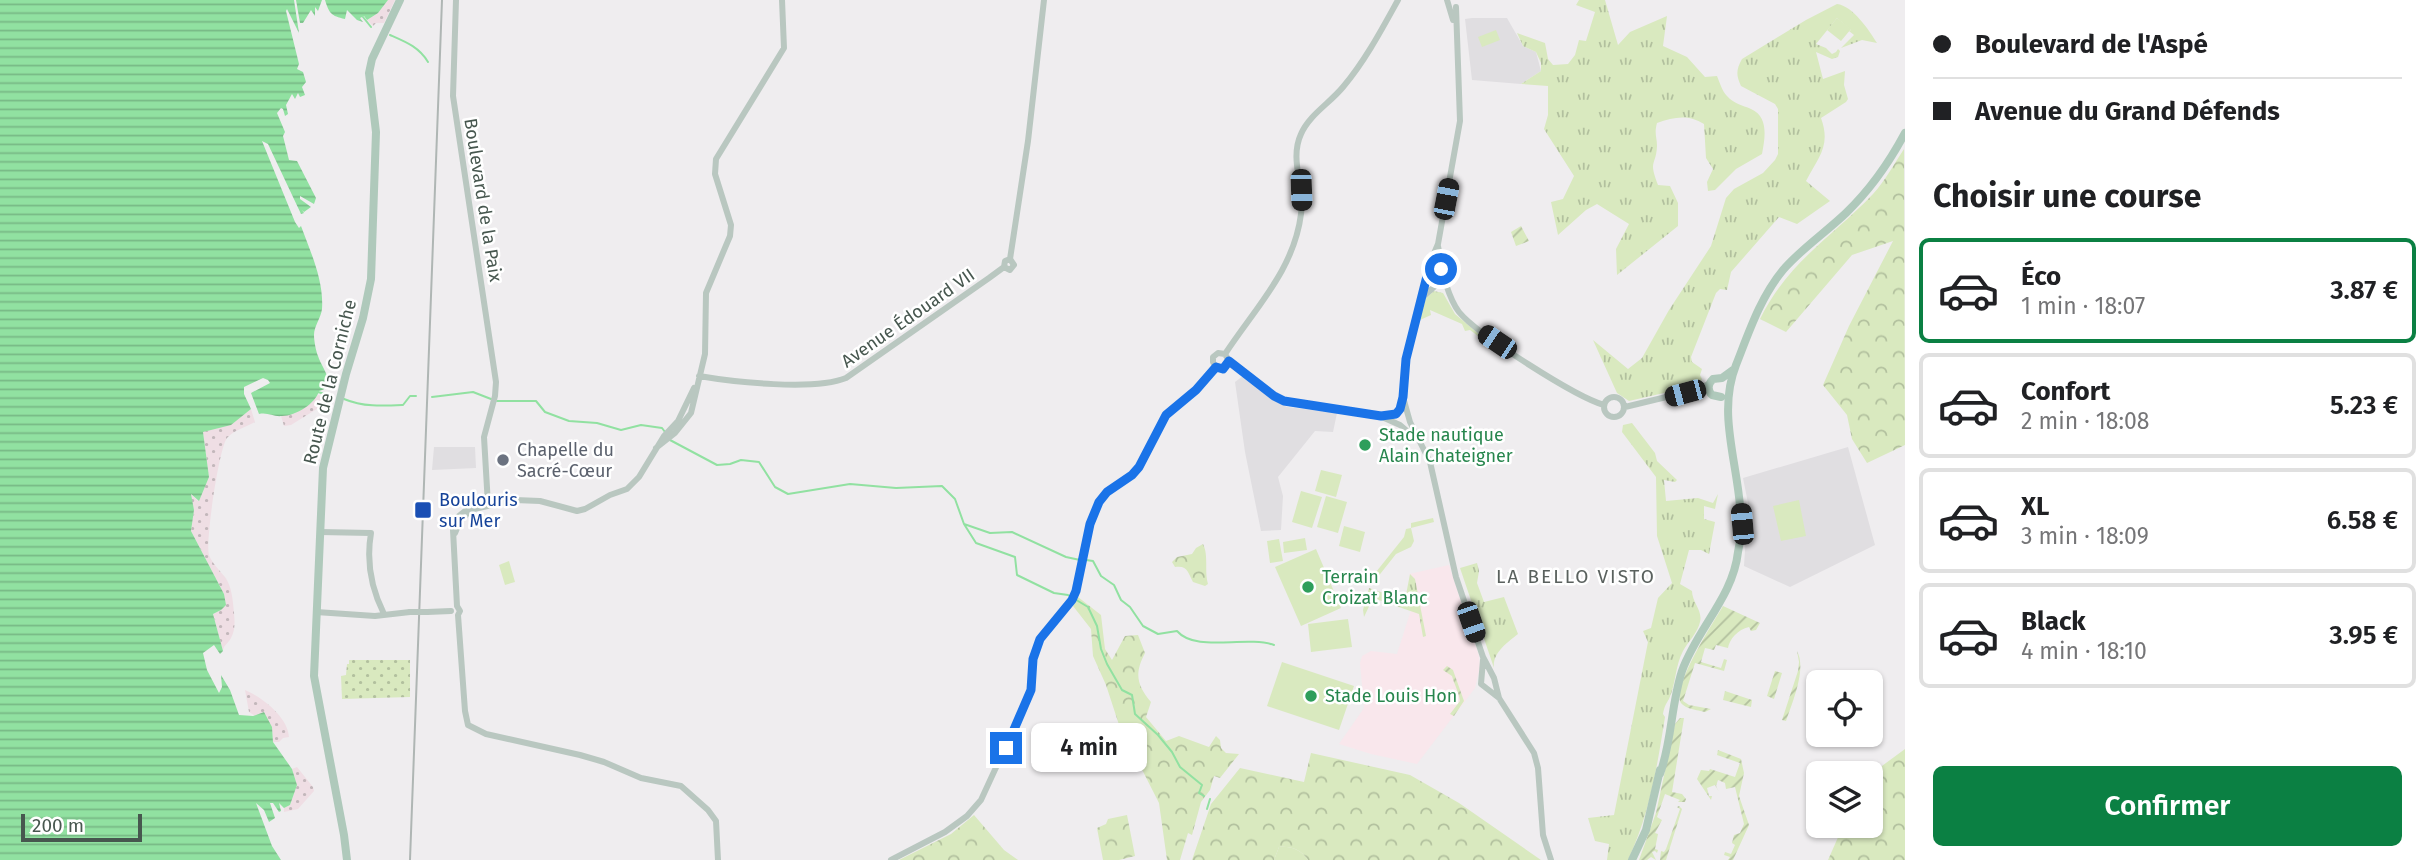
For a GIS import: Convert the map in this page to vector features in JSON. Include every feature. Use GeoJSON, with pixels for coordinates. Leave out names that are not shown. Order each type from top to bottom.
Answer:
{"type":"FeatureCollection","features":[{"type":"Feature","properties":{"kind":"main road","name":"Route de la Corniche"},"geometry":{"type":"LineString","coordinates":[[347,860],[314,676],[324,460],[371,279],[376,127],[369,73],[372,60],[400,0]]}},
{"type":"Feature","properties":{"kind":"main road"},"geometry":{"type":"LineString","coordinates":[[1735,368],[1722,378],[1716,378],[1710,388],[1715,397],[1726,392],[1759,308],[1777,278],[1862,196],[1886,166],[1905,133]]}},
{"type":"Feature","properties":{"kind":"main road"},"geometry":{"type":"LineString","coordinates":[[1632,860],[1646,830],[1660,774],[1670,704],[1678,672],[1688,648],[1727,581],[1734,559],[1737,510],[1727,454],[1726,392],[1722,378]]}},
{"type":"Feature","properties":{"kind":"street","name":"Boulevard de la Paix"},"geometry":{"type":"LineString","coordinates":[[456,0],[453,96],[496,389],[484,437],[488,505]]}},
{"type":"Feature","properties":{"kind":"street"},"geometry":{"type":"LineString","coordinates":[[454,608],[455,536],[461,512],[515,500],[540,501],[569,509],[585,509],[627,489],[639,477],[656,448],[678,421],[698,380],[706,348],[706,293],[726,247],[731,225],[715,174],[716,159],[784,48],[782,0]]}},
{"type":"Feature","properties":{"kind":"street","name":"Avenue Édouard VII"},"geometry":{"type":"LineString","coordinates":[[698,380],[794,384],[835,382],[846,378],[1004,268],[1005,261],[1010,260],[1028,141],[1044,0]]}},
{"type":"Feature","properties":{"kind":"street"},"geometry":{"type":"LineString","coordinates":[[891,860],[948,830],[967,816],[981,800],[1028,698],[1033,678],[1033,659],[1040,639],[1072,600],[1076,591],[1090,524],[1099,502],[1107,492],[1139,467],[1166,415],[1223,366],[1225,354],[1286,267],[1302,209],[1296,160],[1300,136],[1310,120],[1350,78],[1398,0]]}},
{"type":"Feature","properties":{"kind":"street"},"geometry":{"type":"LineString","coordinates":[[1399,424],[1397,413],[1403,397],[1406,359],[1429,268],[1438,244],[1461,121],[1451,3]]}},
{"type":"Feature","properties":{"kind":"street"},"geometry":{"type":"LineString","coordinates":[[1438,244],[1441,269],[1458,312],[1484,333],[1557,381],[1604,405],[1607,414],[1613,417],[1622,415],[1625,407],[1621,399],[1615,397],[1608,399],[1604,405]]}},
{"type":"Feature","properties":{"kind":"street"},"geometry":{"type":"LineString","coordinates":[[1429,268],[1441,269]]}},
{"type":"Feature","properties":{"kind":"street"},"geometry":{"type":"LineString","coordinates":[[1422,299],[1444,278]]}},
{"type":"Feature","properties":{"kind":"street"},"geometry":{"type":"LineString","coordinates":[[1426,280],[1448,292]]}},
{"type":"Feature","properties":{"kind":"street"},"geometry":{"type":"LineString","coordinates":[[1225,354],[1214,355],[1213,362],[1284,401],[1381,416],[1399,424],[1417,439]]}},
{"type":"Feature","properties":{"kind":"street"},"geometry":{"type":"LineString","coordinates":[[1625,407],[1710,388]]}},
{"type":"Feature","properties":{"kind":"street"},"geometry":{"type":"LineString","coordinates":[[1403,397],[1417,439],[1430,462],[1452,564],[1483,657],[1494,679],[1499,698],[1536,759],[1543,835],[1551,860]]}},
{"type":"Feature","properties":{"kind":"street"},"geometry":{"type":"LineString","coordinates":[[1381,416],[1403,411],[1408,416]]}},
{"type":"Feature","properties":{"kind":"street"},"geometry":{"type":"LineString","coordinates":[[1399,424],[1406,423],[1408,416]]}},
{"type":"Feature","properties":{"kind":"street"},"geometry":{"type":"LineString","coordinates":[[320,532],[371,533],[368,561],[370,576],[384,614]]}},
{"type":"Feature","properties":{"kind":"street"},"geometry":{"type":"LineString","coordinates":[[316,612],[384,614],[454,608],[460,610],[458,615],[468,725],[486,734],[580,755],[641,778],[681,786],[708,810],[716,821],[718,860]]}},
{"type":"Feature","properties":{"kind":"street"},"geometry":{"type":"LineString","coordinates":[[1483,657],[1481,684],[1499,698]]}},
{"type":"Feature","properties":{"kind":"street"},"geometry":{"type":"LineString","coordinates":[[1482,677],[1486,674],[1494,679]]}},
{"type":"Feature","properties":{"kind":"street"},"geometry":{"type":"LineString","coordinates":[[1487,689],[1493,686],[1494,679]]}},
{"type":"Feature","properties":{"kind":"shaded area"},"geometry":{"type":"Polygon","coordinates":[[[0,0],[294,0],[299,33],[287,9],[286,11],[299,64],[297,69],[303,72],[306,82],[302,87],[305,95],[300,97],[298,93],[295,99],[292,94],[286,105],[288,114],[285,116],[281,108],[277,113],[285,132],[283,136],[289,160],[297,161],[316,198],[314,204],[300,196],[300,199],[311,207],[304,212],[302,210],[304,213],[301,214],[268,144],[262,141],[295,222],[299,228],[301,226],[319,278],[322,309],[314,337],[328,385],[319,391],[305,408],[293,414],[279,416],[259,414],[251,393],[270,383],[268,380],[263,378],[244,387],[244,394],[251,409],[231,425],[203,432],[209,477],[199,501],[191,494],[194,510],[191,531],[224,594],[226,605],[213,614],[223,651],[220,654],[214,645],[203,653],[207,670],[219,693],[222,687],[221,675],[239,715],[253,716],[264,712],[272,727],[273,742],[292,769],[297,785],[290,805],[284,808],[279,803],[281,811],[270,803],[275,818],[269,822],[264,810],[256,803],[272,846],[281,860],[0,860],[0,0]]]}},
{"type":"Feature","properties":{"kind":"shaded area"},"geometry":{"type":"Polygon","coordinates":[[[296,0],[322,0],[318,11],[315,7],[315,16],[311,10],[303,23],[300,23],[296,0]]]}},
{"type":"Feature","properties":{"kind":"shaded area"},"geometry":{"type":"Polygon","coordinates":[[[325,0],[388,0],[378,13],[367,20],[364,16],[360,18],[363,22],[347,10],[345,19],[334,15],[329,11],[325,0]]]}},
{"type":"Feature","properties":{"kind":"shaded area"},"geometry":{"type":"Polygon","coordinates":[[[1507,18],[1523,46],[1536,52],[1541,71],[1521,84],[1472,80],[1465,19],[1507,18]]]}},
{"type":"Feature","properties":{"kind":"shaded area"},"geometry":{"type":"Polygon","coordinates":[[[1243,376],[1271,399],[1287,407],[1337,413],[1333,432],[1315,431],[1278,477],[1283,496],[1281,530],[1261,531],[1245,452],[1235,382],[1243,376]]]}},
{"type":"Feature","properties":{"kind":"shaded area"},"geometry":{"type":"Polygon","coordinates":[[[434,447],[475,447],[476,468],[432,470],[434,447]]]}},
{"type":"Feature","properties":{"kind":"shaded area"},"geometry":{"type":"Polygon","coordinates":[[[1848,447],[1875,545],[1790,587],[1744,566],[1748,503],[1743,478],[1848,447]]]}},
{"type":"Feature","properties":{"kind":"shaded area"},"geometry":{"type":"Polygon","coordinates":[[[1449,565],[1479,656],[1480,667],[1475,688],[1417,764],[1339,744],[1364,708],[1360,663],[1362,656],[1371,651],[1397,654],[1411,610],[1419,614],[1415,579],[1409,574],[1449,565]]]}},
{"type":"Feature","properties":{"kind":"green space"},"geometry":{"type":"Polygon","coordinates":[[[1579,0],[1605,0],[1618,45],[1630,32],[1667,16],[1663,46],[1687,57],[1705,77],[1717,76],[1727,96],[1735,103],[1757,113],[1764,128],[1762,154],[1736,169],[1715,190],[1708,191],[1707,182],[1713,169],[1706,158],[1704,124],[1681,118],[1657,123],[1653,171],[1658,185],[1670,186],[1678,203],[1678,226],[1617,275],[1616,249],[1629,224],[1597,204],[1586,210],[1558,235],[1551,202],[1563,199],[1574,176],[1544,129],[1548,115],[1548,86],[1521,84],[1541,71],[1541,63],[1536,52],[1523,46],[1517,33],[1545,43],[1548,59],[1553,65],[1568,64],[1575,55],[1579,40],[1586,41],[1595,12],[1576,5],[1579,0]]]}},
{"type":"Feature","properties":{"kind":"green space"},"geometry":{"type":"Polygon","coordinates":[[[1837,4],[1855,14],[1877,43],[1862,40],[1841,48],[1854,35],[1837,18],[1816,44],[1832,54],[1838,49],[1840,51],[1838,57],[1832,59],[1816,52],[1823,79],[1845,71],[1844,85],[1848,99],[1821,118],[1824,144],[1806,181],[1830,201],[1797,224],[1779,217],[1731,272],[1727,290],[1720,289],[1716,293],[1691,357],[1692,362],[1702,369],[1699,385],[1629,401],[1617,393],[1593,340],[1628,369],[1642,358],[1669,310],[1711,246],[1726,198],[1734,189],[1763,173],[1778,154],[1778,109],[1775,104],[1741,86],[1737,72],[1742,59],[1837,4]]]}},
{"type":"Feature","properties":{"kind":"green space"},"geometry":{"type":"Polygon","coordinates":[[[1837,18],[1851,29],[1841,41],[1827,30],[1837,18]]]}},
{"type":"Feature","properties":{"kind":"green space"},"geometry":{"type":"Polygon","coordinates":[[[1496,30],[1500,40],[1482,47],[1478,37],[1496,30]]]}},
{"type":"Feature","properties":{"kind":"green space"},"geometry":{"type":"Polygon","coordinates":[[[1904,149],[1905,445],[1867,463],[1852,439],[1847,415],[1823,385],[1849,326],[1893,241],[1852,255],[1786,332],[1760,319],[1771,299],[1797,266],[1873,194],[1904,149]]]}},
{"type":"Feature","properties":{"kind":"green space"},"geometry":{"type":"Polygon","coordinates":[[[1521,226],[1529,241],[1516,246],[1511,232],[1521,226]]]}},
{"type":"Feature","properties":{"kind":"green space"},"geometry":{"type":"Polygon","coordinates":[[[1434,291],[1443,293],[1455,314],[1479,334],[1478,336],[1470,330],[1465,331],[1462,324],[1430,310],[1431,315],[1420,320],[1426,298],[1434,291]]]}},
{"type":"Feature","properties":{"kind":"green space"},"geometry":{"type":"Polygon","coordinates":[[[1632,423],[1655,453],[1657,461],[1677,480],[1664,480],[1666,501],[1698,498],[1713,503],[1718,494],[1715,509],[1704,506],[1704,519],[1715,522],[1709,554],[1701,550],[1689,550],[1680,584],[1692,591],[1700,622],[1680,657],[1664,709],[1656,772],[1642,825],[1628,860],[1607,860],[1609,844],[1595,841],[1588,818],[1614,815],[1648,642],[1643,631],[1651,628],[1658,598],[1672,583],[1657,536],[1656,477],[1622,432],[1623,425],[1632,423]]]}},
{"type":"Feature","properties":{"kind":"green space"},"geometry":{"type":"Polygon","coordinates":[[[1321,470],[1342,475],[1336,497],[1315,491],[1321,470]]]}},
{"type":"Feature","properties":{"kind":"green space"},"geometry":{"type":"Polygon","coordinates":[[[1301,491],[1322,497],[1312,528],[1292,522],[1301,491]]]}},
{"type":"Feature","properties":{"kind":"green space"},"geometry":{"type":"Polygon","coordinates":[[[1326,496],[1347,502],[1338,533],[1317,527],[1326,496]]]}},
{"type":"Feature","properties":{"kind":"green space"},"geometry":{"type":"Polygon","coordinates":[[[1799,500],[1806,536],[1781,541],[1773,506],[1799,500]]]}},
{"type":"Feature","properties":{"kind":"green space"},"geometry":{"type":"Polygon","coordinates":[[[1433,518],[1434,522],[1411,528],[1411,523],[1433,518]]]}},
{"type":"Feature","properties":{"kind":"green space"},"geometry":{"type":"Polygon","coordinates":[[[1344,526],[1365,532],[1360,552],[1339,546],[1344,526]]]}},
{"type":"Feature","properties":{"kind":"green space"},"geometry":{"type":"Polygon","coordinates":[[[1411,528],[1414,541],[1411,547],[1396,554],[1377,578],[1374,576],[1404,537],[1406,529],[1411,528]]]}},
{"type":"Feature","properties":{"kind":"green space"},"geometry":{"type":"Polygon","coordinates":[[[1305,538],[1307,550],[1284,553],[1283,542],[1305,538]]]}},
{"type":"Feature","properties":{"kind":"green space"},"geometry":{"type":"Polygon","coordinates":[[[1279,539],[1283,561],[1270,563],[1267,541],[1279,539]]]}},
{"type":"Feature","properties":{"kind":"green space"},"geometry":{"type":"Polygon","coordinates":[[[1203,544],[1208,584],[1205,586],[1193,582],[1185,568],[1175,567],[1172,562],[1177,557],[1192,554],[1203,544]]]}},
{"type":"Feature","properties":{"kind":"green space","name":"Terrain Croizat Blanc"},"geometry":{"type":"Polygon","coordinates":[[[1316,549],[1341,608],[1301,626],[1275,567],[1316,549]]]}},
{"type":"Feature","properties":{"kind":"green space"},"geometry":{"type":"Polygon","coordinates":[[[509,561],[515,582],[505,585],[499,565],[509,561]]]}},
{"type":"Feature","properties":{"kind":"green space"},"geometry":{"type":"Polygon","coordinates":[[[1477,563],[1477,583],[1484,602],[1504,597],[1518,634],[1498,653],[1494,668],[1460,568],[1477,563]]]}},
{"type":"Feature","properties":{"kind":"green space"},"geometry":{"type":"Polygon","coordinates":[[[1410,574],[1415,579],[1426,636],[1423,637],[1419,614],[1373,598],[1364,617],[1363,610],[1369,588],[1405,600],[1410,574]]]}},
{"type":"Feature","properties":{"kind":"green space"},"geometry":{"type":"Polygon","coordinates":[[[1078,597],[1101,615],[1105,649],[1112,660],[1125,636],[1138,635],[1145,653],[1138,673],[1140,685],[1151,702],[1146,717],[1166,741],[1179,736],[1209,747],[1216,736],[1226,753],[1239,754],[1220,778],[1214,776],[1210,790],[1201,802],[1192,835],[1188,833],[1180,860],[1167,860],[1159,803],[1123,737],[1106,685],[1093,656],[1091,629],[1073,606],[1078,597]]]}},
{"type":"Feature","properties":{"kind":"green space"},"geometry":{"type":"Polygon","coordinates":[[[1723,606],[1760,623],[1756,630],[1751,631],[1749,627],[1738,632],[1728,648],[1716,645],[1714,650],[1705,648],[1701,662],[1721,668],[1724,659],[1727,660],[1724,671],[1695,663],[1683,701],[1689,705],[1711,709],[1705,712],[1691,709],[1680,701],[1683,681],[1695,653],[1723,606]]]}},
{"type":"Feature","properties":{"kind":"green space"},"geometry":{"type":"Polygon","coordinates":[[[1348,619],[1352,647],[1311,652],[1308,624],[1348,619]]]}},
{"type":"Feature","properties":{"kind":"green space"},"geometry":{"type":"Polygon","coordinates":[[[1797,651],[1800,658],[1799,676],[1786,721],[1782,720],[1798,671],[1797,651]]]}},
{"type":"Feature","properties":{"kind":"green space"},"geometry":{"type":"Polygon","coordinates":[[[349,660],[410,660],[410,697],[342,699],[341,676],[346,675],[349,660]]]}},
{"type":"Feature","properties":{"kind":"green space","name":"Stade Louis Hon"},"geometry":{"type":"Polygon","coordinates":[[[1282,662],[1354,686],[1339,730],[1267,706],[1282,662]]]}},
{"type":"Feature","properties":{"kind":"green space"},"geometry":{"type":"Polygon","coordinates":[[[1447,666],[1453,670],[1464,701],[1454,716],[1450,714],[1460,701],[1452,676],[1443,670],[1447,666]]]}},
{"type":"Feature","properties":{"kind":"green space"},"geometry":{"type":"Polygon","coordinates":[[[1775,671],[1782,673],[1774,699],[1767,696],[1775,671]]]}},
{"type":"Feature","properties":{"kind":"green space"},"geometry":{"type":"Polygon","coordinates":[[[1725,691],[1752,700],[1751,707],[1723,700],[1725,691]]]}},
{"type":"Feature","properties":{"kind":"green space"},"geometry":{"type":"Polygon","coordinates":[[[1680,718],[1684,718],[1672,792],[1682,794],[1686,799],[1685,802],[1678,802],[1680,800],[1665,794],[1657,817],[1662,820],[1655,833],[1658,834],[1655,849],[1658,850],[1657,853],[1652,852],[1656,860],[1651,857],[1639,860],[1656,813],[1675,724],[1680,718]]]}},
{"type":"Feature","properties":{"kind":"green space"},"geometry":{"type":"Polygon","coordinates":[[[1905,749],[1905,860],[1828,860],[1838,838],[1883,838],[1883,765],[1905,749]]]}},
{"type":"Feature","properties":{"kind":"green space"},"geometry":{"type":"Polygon","coordinates":[[[1718,750],[1741,759],[1744,773],[1739,796],[1749,825],[1733,860],[1728,860],[1730,857],[1724,855],[1725,852],[1731,854],[1735,845],[1732,843],[1734,835],[1740,833],[1744,824],[1735,787],[1726,789],[1725,783],[1718,780],[1716,786],[1719,792],[1715,785],[1707,788],[1709,796],[1712,796],[1711,800],[1697,779],[1701,770],[1710,769],[1735,777],[1740,763],[1717,755],[1718,750]]]}},
{"type":"Feature","properties":{"kind":"green space"},"geometry":{"type":"Polygon","coordinates":[[[1311,753],[1410,775],[1459,803],[1541,860],[1308,860],[1296,849],[1279,847],[1274,860],[1192,860],[1211,804],[1240,768],[1304,782],[1311,753]]]}},
{"type":"Feature","properties":{"kind":"green space"},"geometry":{"type":"Polygon","coordinates":[[[1679,806],[1682,809],[1666,860],[1660,860],[1661,851],[1666,849],[1679,806]]]}},
{"type":"Feature","properties":{"kind":"green space"},"geometry":{"type":"Polygon","coordinates":[[[974,815],[1004,850],[1018,860],[899,860],[951,834],[974,815]]]}},
{"type":"Feature","properties":{"kind":"green space"},"geometry":{"type":"Polygon","coordinates":[[[1127,815],[1135,856],[1103,860],[1097,828],[1106,824],[1108,819],[1127,815]]]}},
{"type":"Feature","properties":{"kind":"green space"},"geometry":{"type":"Polygon","coordinates":[[[1279,847],[1296,849],[1308,860],[1274,860],[1279,847]]]}},
{"type":"Feature","properties":{"kind":"sand"},"geometry":{"type":"Polygon","coordinates":[[[388,0],[395,0],[384,23],[376,23],[373,26],[367,20],[378,13],[388,0]]]}},
{"type":"Feature","properties":{"kind":"sand"},"geometry":{"type":"Polygon","coordinates":[[[318,395],[327,397],[328,402],[291,425],[284,426],[281,416],[304,408],[318,395]]]}},
{"type":"Feature","properties":{"kind":"sand"},"geometry":{"type":"Polygon","coordinates":[[[251,409],[255,422],[230,435],[224,445],[211,515],[209,555],[227,581],[234,609],[233,633],[223,651],[213,614],[221,610],[224,594],[191,531],[194,510],[190,493],[198,501],[209,477],[203,432],[231,424],[251,409]]]}},
{"type":"Feature","properties":{"kind":"sand"},"geometry":{"type":"Polygon","coordinates":[[[245,690],[259,697],[279,715],[289,737],[273,742],[272,727],[249,712],[245,690]]]}},
{"type":"Feature","properties":{"kind":"sand"},"geometry":{"type":"Polygon","coordinates":[[[297,767],[314,791],[298,809],[284,812],[284,808],[290,805],[297,785],[292,769],[297,767]]]}},
{"type":"Feature","properties":{"kind":"waterway"},"geometry":{"type":"LineString","coordinates":[[363,17],[371,27]]}},
{"type":"Feature","properties":{"kind":"waterway"},"geometry":{"type":"LineString","coordinates":[[390,35],[416,49],[428,62]]}},
{"type":"Feature","properties":{"kind":"waterway"},"geometry":{"type":"LineString","coordinates":[[318,392],[328,395]]}},
{"type":"Feature","properties":{"kind":"waterway"},"geometry":{"type":"LineString","coordinates":[[432,397],[473,392],[491,399]]}},
{"type":"Feature","properties":{"kind":"waterway"},"geometry":{"type":"LineString","coordinates":[[344,399],[380,406],[403,405],[410,396],[416,396]]}},
{"type":"Feature","properties":{"kind":"waterway"},"geometry":{"type":"LineString","coordinates":[[497,401],[536,401],[545,412],[569,421],[597,423],[621,430],[641,425],[662,428],[665,432]]}},
{"type":"Feature","properties":{"kind":"waterway"},"geometry":{"type":"LineString","coordinates":[[670,440],[717,465],[741,460],[759,462],[775,487],[788,494],[850,484],[896,488],[942,486],[955,499],[964,524],[990,533],[1012,532],[1066,557],[1080,560]]}},
{"type":"Feature","properties":{"kind":"waterway"},"geometry":{"type":"LineString","coordinates":[[964,524],[976,543],[1015,557],[1017,575],[1054,593],[1068,595],[1088,607],[1097,626],[1107,664],[1122,690],[1132,695],[1135,714],[1158,735],[1180,767],[1202,785],[1199,793],[1204,796]]}},
{"type":"Feature","properties":{"kind":"waterway"},"geometry":{"type":"LineString","coordinates":[[1086,560],[1093,561],[1101,576],[1114,585],[1121,600],[1130,607],[1143,626],[1158,634],[1177,631],[1185,638],[1196,641],[1262,642],[1274,645]]}},
{"type":"Feature","properties":{"kind":"waterway"},"geometry":{"type":"LineString","coordinates":[[1207,809],[1210,799]]}},
{"type":"Feature","properties":{"kind":"railway"},"geometry":{"type":"LineString","coordinates":[[410,860],[442,0]]}},
{"type":"Feature","properties":{"kind":"place","name":"Stade nautique Alain Chateigner"},"geometry":{"type":"Point","coordinates":[1365,445]}},
{"type":"Feature","properties":{"kind":"place","name":"Chapelle du Sacré-Cœur"},"geometry":{"type":"Point","coordinates":[503,460]}},
{"type":"Feature","properties":{"kind":"place","name":"Boulouris sur Mer"},"geometry":{"type":"Point","coordinates":[423,510]}},
{"type":"Feature","properties":{"kind":"place","name":"Terrain Croizat Blanc"},"geometry":{"type":"Point","coordinates":[1308,587]}},
{"type":"Feature","properties":{"kind":"place","name":"Stade Louis Hon"},"geometry":{"type":"Point","coordinates":[1311,696]}},
{"type":"Feature","properties":{"kind":"district","name":"LA BELLO VISTO"},"geometry":{"type":"Point","coordinates":[1576,576]}},
{"type":"Feature","properties":{"kind":"route"},"geometry":{"type":"LineString","coordinates":[[1006,748],[1031,690],[1033,659],[1040,639],[1067,607],[1076,591],[1093,513],[1107,492],[1139,467],[1166,415],[1196,390],[1216,367],[1223,369],[1229,361],[1284,401],[1381,416],[1396,414],[1403,397],[1406,359],[1429,268],[1441,269]]}}]}
